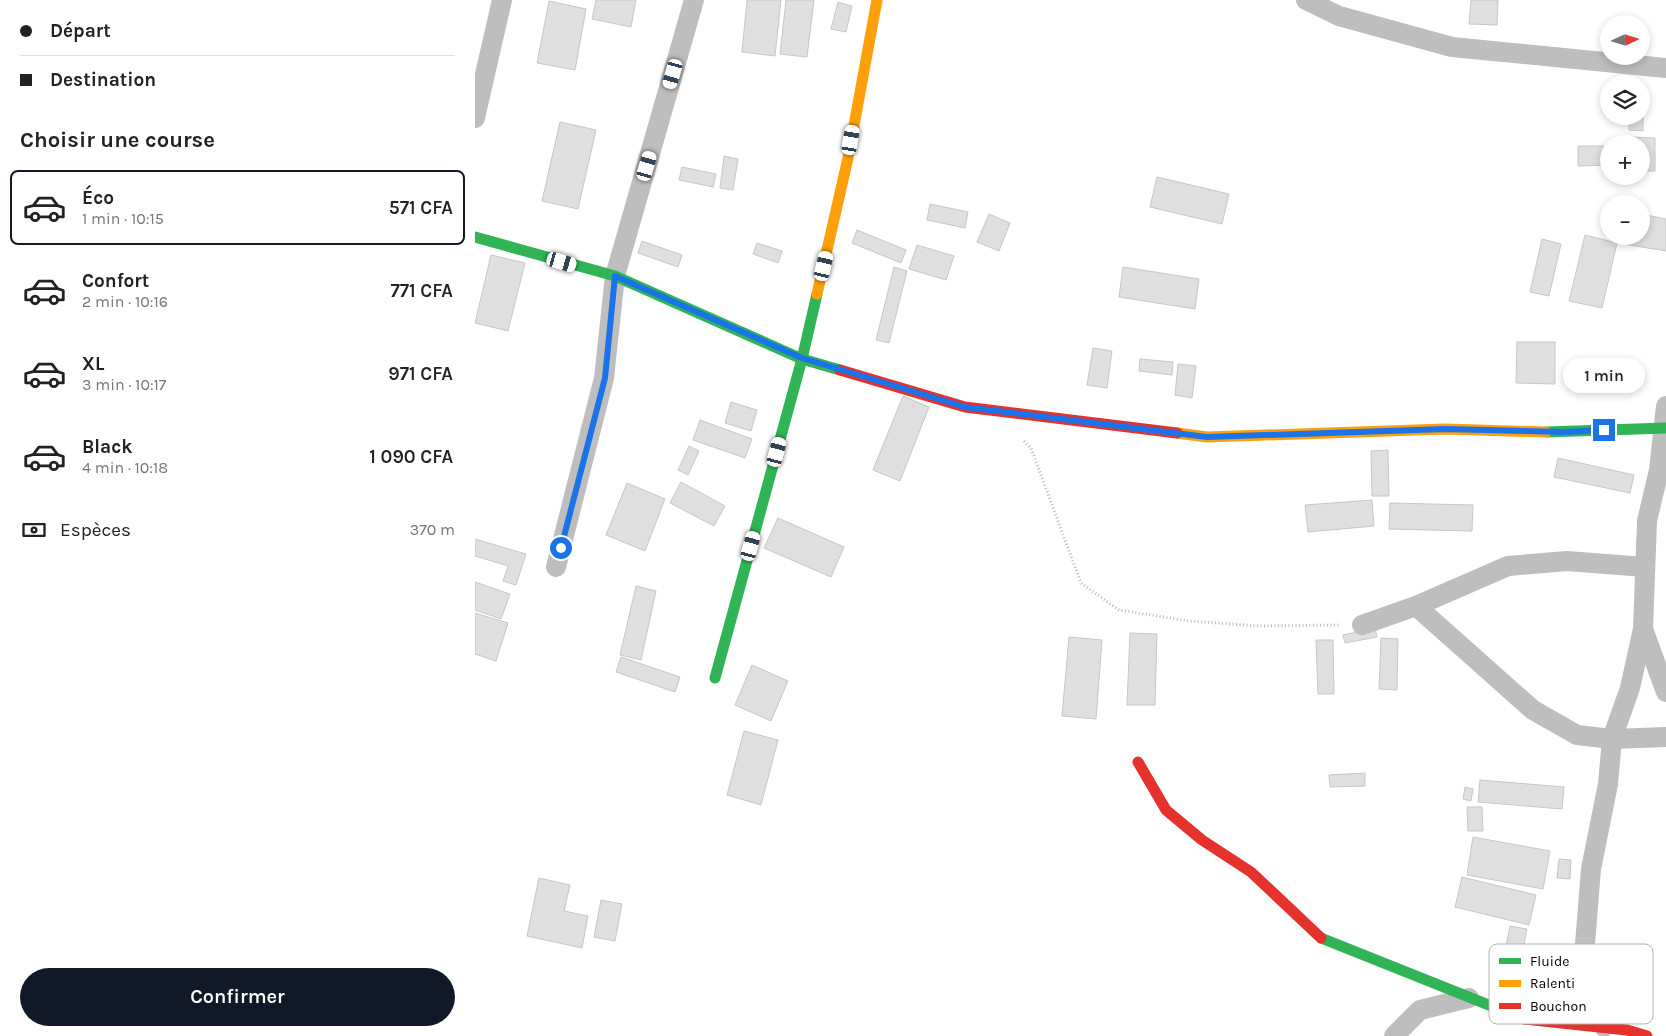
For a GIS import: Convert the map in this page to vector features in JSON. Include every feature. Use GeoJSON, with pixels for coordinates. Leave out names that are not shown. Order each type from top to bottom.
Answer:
{"type":"FeatureCollection","features":[{"type":"Feature","properties":{"kind":"street"},"geometry":{"type":"LineString","coordinates":[[475,118],[502,0]]}},
{"type":"Feature","properties":{"kind":"street"},"geometry":{"type":"LineString","coordinates":[[556,567],[605,378],[615,276],[694,0]]}},
{"type":"Feature","properties":{"kind":"street"},"geometry":{"type":"LineString","coordinates":[[715,678],[802,358],[848,158],[877,0]]}},
{"type":"Feature","properties":{"kind":"street"},"geometry":{"type":"LineString","coordinates":[[1305,0],[1339,16],[1452,47],[1666,68]]}},
{"type":"Feature","properties":{"kind":"street"},"geometry":{"type":"LineString","coordinates":[[475,237],[615,276],[802,358],[965,407],[1207,437],[1445,429],[1565,432],[1664,428]]}},
{"type":"Feature","properties":{"kind":"street"},"geometry":{"type":"LineString","coordinates":[[1585,944],[1591,869],[1608,784],[1612,740],[1630,688],[1643,629],[1647,521],[1659,470],[1666,406]]}},
{"type":"Feature","properties":{"kind":"street"},"geometry":{"type":"LineString","coordinates":[[1361,625],[1416,606],[1508,566],[1567,561],[1645,567]]}},
{"type":"Feature","properties":{"kind":"street"},"geometry":{"type":"LineString","coordinates":[[1416,606],[1533,710],[1577,735],[1612,740],[1666,737]]}},
{"type":"Feature","properties":{"kind":"street"},"geometry":{"type":"LineString","coordinates":[[1643,629],[1666,692]]}},
{"type":"Feature","properties":{"kind":"street"},"geometry":{"type":"LineString","coordinates":[[1138,762],[1166,810],[1203,840],[1251,872],[1319,937],[1489,1006]]}},
{"type":"Feature","properties":{"kind":"street"},"geometry":{"type":"LineString","coordinates":[[1394,1036],[1421,1010],[1469,998]]}},
{"type":"Feature","properties":{"kind":"street"},"geometry":{"type":"LineString","coordinates":[[1581,1024],[1627,1030],[1647,1036]]}},
{"type":"Feature","properties":{"kind":"path"},"geometry":{"type":"LineString","coordinates":[[1020,436],[1031,448],[1081,583],[1119,610],[1189,621],[1259,626],[1361,625]]}},
{"type":"Feature","properties":{"kind":"building"},"geometry":{"type":"Polygon","coordinates":[[[596,0],[636,0],[631,27],[592,19],[596,0]]]}},
{"type":"Feature","properties":{"kind":"building"},"geometry":{"type":"Polygon","coordinates":[[[747,0],[781,0],[775,56],[742,52],[747,0]]]}},
{"type":"Feature","properties":{"kind":"building"},"geometry":{"type":"Polygon","coordinates":[[[786,0],[814,0],[807,57],[780,54],[786,0]]]}},
{"type":"Feature","properties":{"kind":"building"},"geometry":{"type":"Polygon","coordinates":[[[1471,0],[1498,0],[1497,25],[1469,24],[1471,0]]]}},
{"type":"Feature","properties":{"kind":"building"},"geometry":{"type":"Polygon","coordinates":[[[549,1],[586,9],[575,70],[537,63],[549,1]]]}},
{"type":"Feature","properties":{"kind":"building"},"geometry":{"type":"Polygon","coordinates":[[[838,2],[852,6],[846,32],[831,29],[838,2]]]}},
{"type":"Feature","properties":{"kind":"building"},"geometry":{"type":"Polygon","coordinates":[[[560,122],[596,130],[578,209],[542,201],[560,122]]]}},
{"type":"Feature","properties":{"kind":"building"},"geometry":{"type":"Polygon","coordinates":[[[1629,125],[1643,125],[1643,131],[1629,130],[1629,125]]]}},
{"type":"Feature","properties":{"kind":"building"},"geometry":{"type":"Polygon","coordinates":[[[1650,138],[1655,138],[1655,171],[1650,171],[1650,138]]]}},
{"type":"Feature","properties":{"kind":"building"},"geometry":{"type":"Polygon","coordinates":[[[1578,146],[1600,146],[1600,165],[1578,166],[1578,146]]]}},
{"type":"Feature","properties":{"kind":"building"},"geometry":{"type":"Polygon","coordinates":[[[724,156],[738,159],[733,190],[720,188],[724,156]]]}},
{"type":"Feature","properties":{"kind":"building"},"geometry":{"type":"Polygon","coordinates":[[[682,167],[716,174],[713,187],[679,180],[682,167]]]}},
{"type":"Feature","properties":{"kind":"building"},"geometry":{"type":"Polygon","coordinates":[[[1157,177],[1229,194],[1222,224],[1150,207],[1157,177]]]}},
{"type":"Feature","properties":{"kind":"building"},"geometry":{"type":"Polygon","coordinates":[[[930,204],[968,212],[965,228],[927,220],[930,204]]]}},
{"type":"Feature","properties":{"kind":"building"},"geometry":{"type":"Polygon","coordinates":[[[989,214],[1010,223],[999,251],[977,242],[989,214]]]}},
{"type":"Feature","properties":{"kind":"building"},"geometry":{"type":"Polygon","coordinates":[[[1650,216],[1666,219],[1666,251],[1629,245],[1650,245],[1650,216]]]}},
{"type":"Feature","properties":{"kind":"building"},"geometry":{"type":"Polygon","coordinates":[[[857,230],[906,250],[901,263],[852,243],[857,230]]]}},
{"type":"Feature","properties":{"kind":"building"},"geometry":{"type":"Polygon","coordinates":[[[1585,235],[1600,239],[1600,245],[1617,245],[1602,308],[1569,301],[1585,235]]]}},
{"type":"Feature","properties":{"kind":"building"},"geometry":{"type":"Polygon","coordinates":[[[1542,239],[1561,244],[1549,296],[1530,292],[1542,239]]]}},
{"type":"Feature","properties":{"kind":"building"},"geometry":{"type":"Polygon","coordinates":[[[642,241],[682,255],[678,267],[638,253],[642,241]]]}},
{"type":"Feature","properties":{"kind":"building"},"geometry":{"type":"Polygon","coordinates":[[[757,243],[782,251],[778,263],[753,254],[757,243]]]}},
{"type":"Feature","properties":{"kind":"building"},"geometry":{"type":"Polygon","coordinates":[[[917,245],[954,256],[946,280],[909,269],[917,245]]]}},
{"type":"Feature","properties":{"kind":"building"},"geometry":{"type":"Polygon","coordinates":[[[491,255],[525,263],[508,331],[475,323],[491,255]]]}},
{"type":"Feature","properties":{"kind":"building"},"geometry":{"type":"Polygon","coordinates":[[[894,267],[907,271],[889,343],[876,340],[894,267]]]}},
{"type":"Feature","properties":{"kind":"building"},"geometry":{"type":"Polygon","coordinates":[[[1123,267],[1199,279],[1195,309],[1119,297],[1123,267]]]}},
{"type":"Feature","properties":{"kind":"building"},"geometry":{"type":"Polygon","coordinates":[[[1517,342],[1555,342],[1555,384],[1516,383],[1517,342]]]}},
{"type":"Feature","properties":{"kind":"building"},"geometry":{"type":"Polygon","coordinates":[[[1093,348],[1112,351],[1107,388],[1087,385],[1093,348]]]}},
{"type":"Feature","properties":{"kind":"building"},"geometry":{"type":"Polygon","coordinates":[[[1140,359],[1173,362],[1172,375],[1139,371],[1140,359]]]}},
{"type":"Feature","properties":{"kind":"building"},"geometry":{"type":"Polygon","coordinates":[[[1178,364],[1196,366],[1192,398],[1175,395],[1178,364]]]}},
{"type":"Feature","properties":{"kind":"building"},"geometry":{"type":"Polygon","coordinates":[[[903,396],[929,407],[900,481],[873,470],[903,396]]]}},
{"type":"Feature","properties":{"kind":"building"},"geometry":{"type":"Polygon","coordinates":[[[731,402],[757,410],[751,431],[725,423],[731,402]]]}},
{"type":"Feature","properties":{"kind":"building"},"geometry":{"type":"Polygon","coordinates":[[[700,420],[752,439],[745,458],[693,440],[700,420]]]}},
{"type":"Feature","properties":{"kind":"building"},"geometry":{"type":"Polygon","coordinates":[[[689,446],[699,451],[688,475],[678,470],[689,446]]]}},
{"type":"Feature","properties":{"kind":"building"},"geometry":{"type":"Polygon","coordinates":[[[1388,450],[1389,496],[1372,496],[1371,451],[1388,450]]]}},
{"type":"Feature","properties":{"kind":"building"},"geometry":{"type":"Polygon","coordinates":[[[1558,458],[1634,475],[1630,493],[1554,477],[1558,458]]]}},
{"type":"Feature","properties":{"kind":"building"},"geometry":{"type":"Polygon","coordinates":[[[681,482],[725,506],[714,526],[670,503],[681,482]]]}},
{"type":"Feature","properties":{"kind":"building"},"geometry":{"type":"Polygon","coordinates":[[[627,483],[665,499],[645,551],[606,535],[627,483]]]}},
{"type":"Feature","properties":{"kind":"building"},"geometry":{"type":"Polygon","coordinates":[[[1372,500],[1374,526],[1308,532],[1305,505],[1372,500]]]}},
{"type":"Feature","properties":{"kind":"building"},"geometry":{"type":"Polygon","coordinates":[[[1390,503],[1473,505],[1472,531],[1389,529],[1390,503]]]}},
{"type":"Feature","properties":{"kind":"building"},"geometry":{"type":"Polygon","coordinates":[[[778,518],[844,547],[831,577],[764,548],[778,518]]]}},
{"type":"Feature","properties":{"kind":"building"},"geometry":{"type":"Polygon","coordinates":[[[475,539],[526,554],[516,585],[503,581],[508,566],[475,556],[475,539]]]}},
{"type":"Feature","properties":{"kind":"building"},"geometry":{"type":"Polygon","coordinates":[[[475,582],[510,594],[501,619],[475,610],[475,582]]]}},
{"type":"Feature","properties":{"kind":"building"},"geometry":{"type":"Polygon","coordinates":[[[636,586],[656,591],[641,660],[620,655],[636,586]]]}},
{"type":"Feature","properties":{"kind":"building"},"geometry":{"type":"Polygon","coordinates":[[[475,613],[508,623],[496,661],[475,654],[475,613]]]}},
{"type":"Feature","properties":{"kind":"building"},"geometry":{"type":"Polygon","coordinates":[[[1375,628],[1377,637],[1345,643],[1343,635],[1375,628]]]}},
{"type":"Feature","properties":{"kind":"building"},"geometry":{"type":"Polygon","coordinates":[[[1130,633],[1157,634],[1155,705],[1127,705],[1130,633]]]}},
{"type":"Feature","properties":{"kind":"building"},"geometry":{"type":"Polygon","coordinates":[[[1069,637],[1102,640],[1096,719],[1062,716],[1069,637]]]}},
{"type":"Feature","properties":{"kind":"building"},"geometry":{"type":"Polygon","coordinates":[[[1381,638],[1398,639],[1397,690],[1379,689],[1381,638]]]}},
{"type":"Feature","properties":{"kind":"building"},"geometry":{"type":"Polygon","coordinates":[[[1316,640],[1333,640],[1334,694],[1318,694],[1316,640]]]}},
{"type":"Feature","properties":{"kind":"building"},"geometry":{"type":"Polygon","coordinates":[[[621,657],[680,677],[675,692],[616,672],[621,657]]]}},
{"type":"Feature","properties":{"kind":"building"},"geometry":{"type":"Polygon","coordinates":[[[752,665],[788,681],[771,721],[735,705],[752,665]]]}},
{"type":"Feature","properties":{"kind":"building"},"geometry":{"type":"Polygon","coordinates":[[[744,731],[778,740],[761,805],[727,795],[744,731]]]}},
{"type":"Feature","properties":{"kind":"building"},"geometry":{"type":"Polygon","coordinates":[[[1365,773],[1365,786],[1330,787],[1329,775],[1365,773]]]}},
{"type":"Feature","properties":{"kind":"building"},"geometry":{"type":"Polygon","coordinates":[[[1480,780],[1564,787],[1562,809],[1478,802],[1480,780]]]}},
{"type":"Feature","properties":{"kind":"building"},"geometry":{"type":"Polygon","coordinates":[[[1465,787],[1473,789],[1471,801],[1463,799],[1465,787]]]}},
{"type":"Feature","properties":{"kind":"building"},"geometry":{"type":"Polygon","coordinates":[[[1467,807],[1482,807],[1483,831],[1468,831],[1467,807]]]}},
{"type":"Feature","properties":{"kind":"building"},"geometry":{"type":"Polygon","coordinates":[[[1473,837],[1550,851],[1543,889],[1467,875],[1473,837]]]}},
{"type":"Feature","properties":{"kind":"building"},"geometry":{"type":"Polygon","coordinates":[[[1559,859],[1571,860],[1570,879],[1557,878],[1559,859]]]}},
{"type":"Feature","properties":{"kind":"building"},"geometry":{"type":"Polygon","coordinates":[[[1462,877],[1536,895],[1529,925],[1455,907],[1462,877]]]}},
{"type":"Feature","properties":{"kind":"building"},"geometry":{"type":"Polygon","coordinates":[[[539,878],[570,885],[564,911],[588,916],[582,948],[527,936],[539,878]]]}},
{"type":"Feature","properties":{"kind":"building"},"geometry":{"type":"Polygon","coordinates":[[[601,900],[622,904],[615,941],[594,937],[601,900]]]}},
{"type":"Feature","properties":{"kind":"building"},"geometry":{"type":"Polygon","coordinates":[[[1510,926],[1527,929],[1524,944],[1507,944],[1510,926]]]}},
{"type":"Feature","properties":{"kind":"traffic: fast"},"geometry":{"type":"LineString","coordinates":[[475,237],[615,276],[802,359],[840,370]]}},
{"type":"Feature","properties":{"kind":"traffic: fast"},"geometry":{"type":"LineString","coordinates":[[715,678],[802,359],[817,294]]}},
{"type":"Feature","properties":{"kind":"traffic: fast"},"geometry":{"type":"LineString","coordinates":[[1546,432],[1666,428]]}},
{"type":"Feature","properties":{"kind":"traffic: fast"},"geometry":{"type":"LineString","coordinates":[[1321,938],[1489,1005]]}},
{"type":"Feature","properties":{"kind":"traffic: slow"},"geometry":{"type":"LineString","coordinates":[[817,294],[848,158],[877,0]]}},
{"type":"Feature","properties":{"kind":"traffic: slow"},"geometry":{"type":"LineString","coordinates":[[1177,433],[1207,437],[1445,429],[1546,432]]}},
{"type":"Feature","properties":{"kind":"traffic: jam"},"geometry":{"type":"LineString","coordinates":[[840,370],[965,407],[1177,433]]}},
{"type":"Feature","properties":{"kind":"traffic: jam"},"geometry":{"type":"LineString","coordinates":[[1138,762],[1166,810],[1202,840],[1251,872],[1321,938]]}},
{"type":"Feature","properties":{"kind":"traffic: jam"},"geometry":{"type":"LineString","coordinates":[[1571,1024],[1627,1030],[1647,1036]]}},
{"type":"Feature","properties":{"kind":"route"},"geometry":{"type":"LineString","coordinates":[[561,548],[605,378],[615,276],[802,358],[965,407],[1207,437],[1445,429],[1565,432],[1604,430]]}}]}
